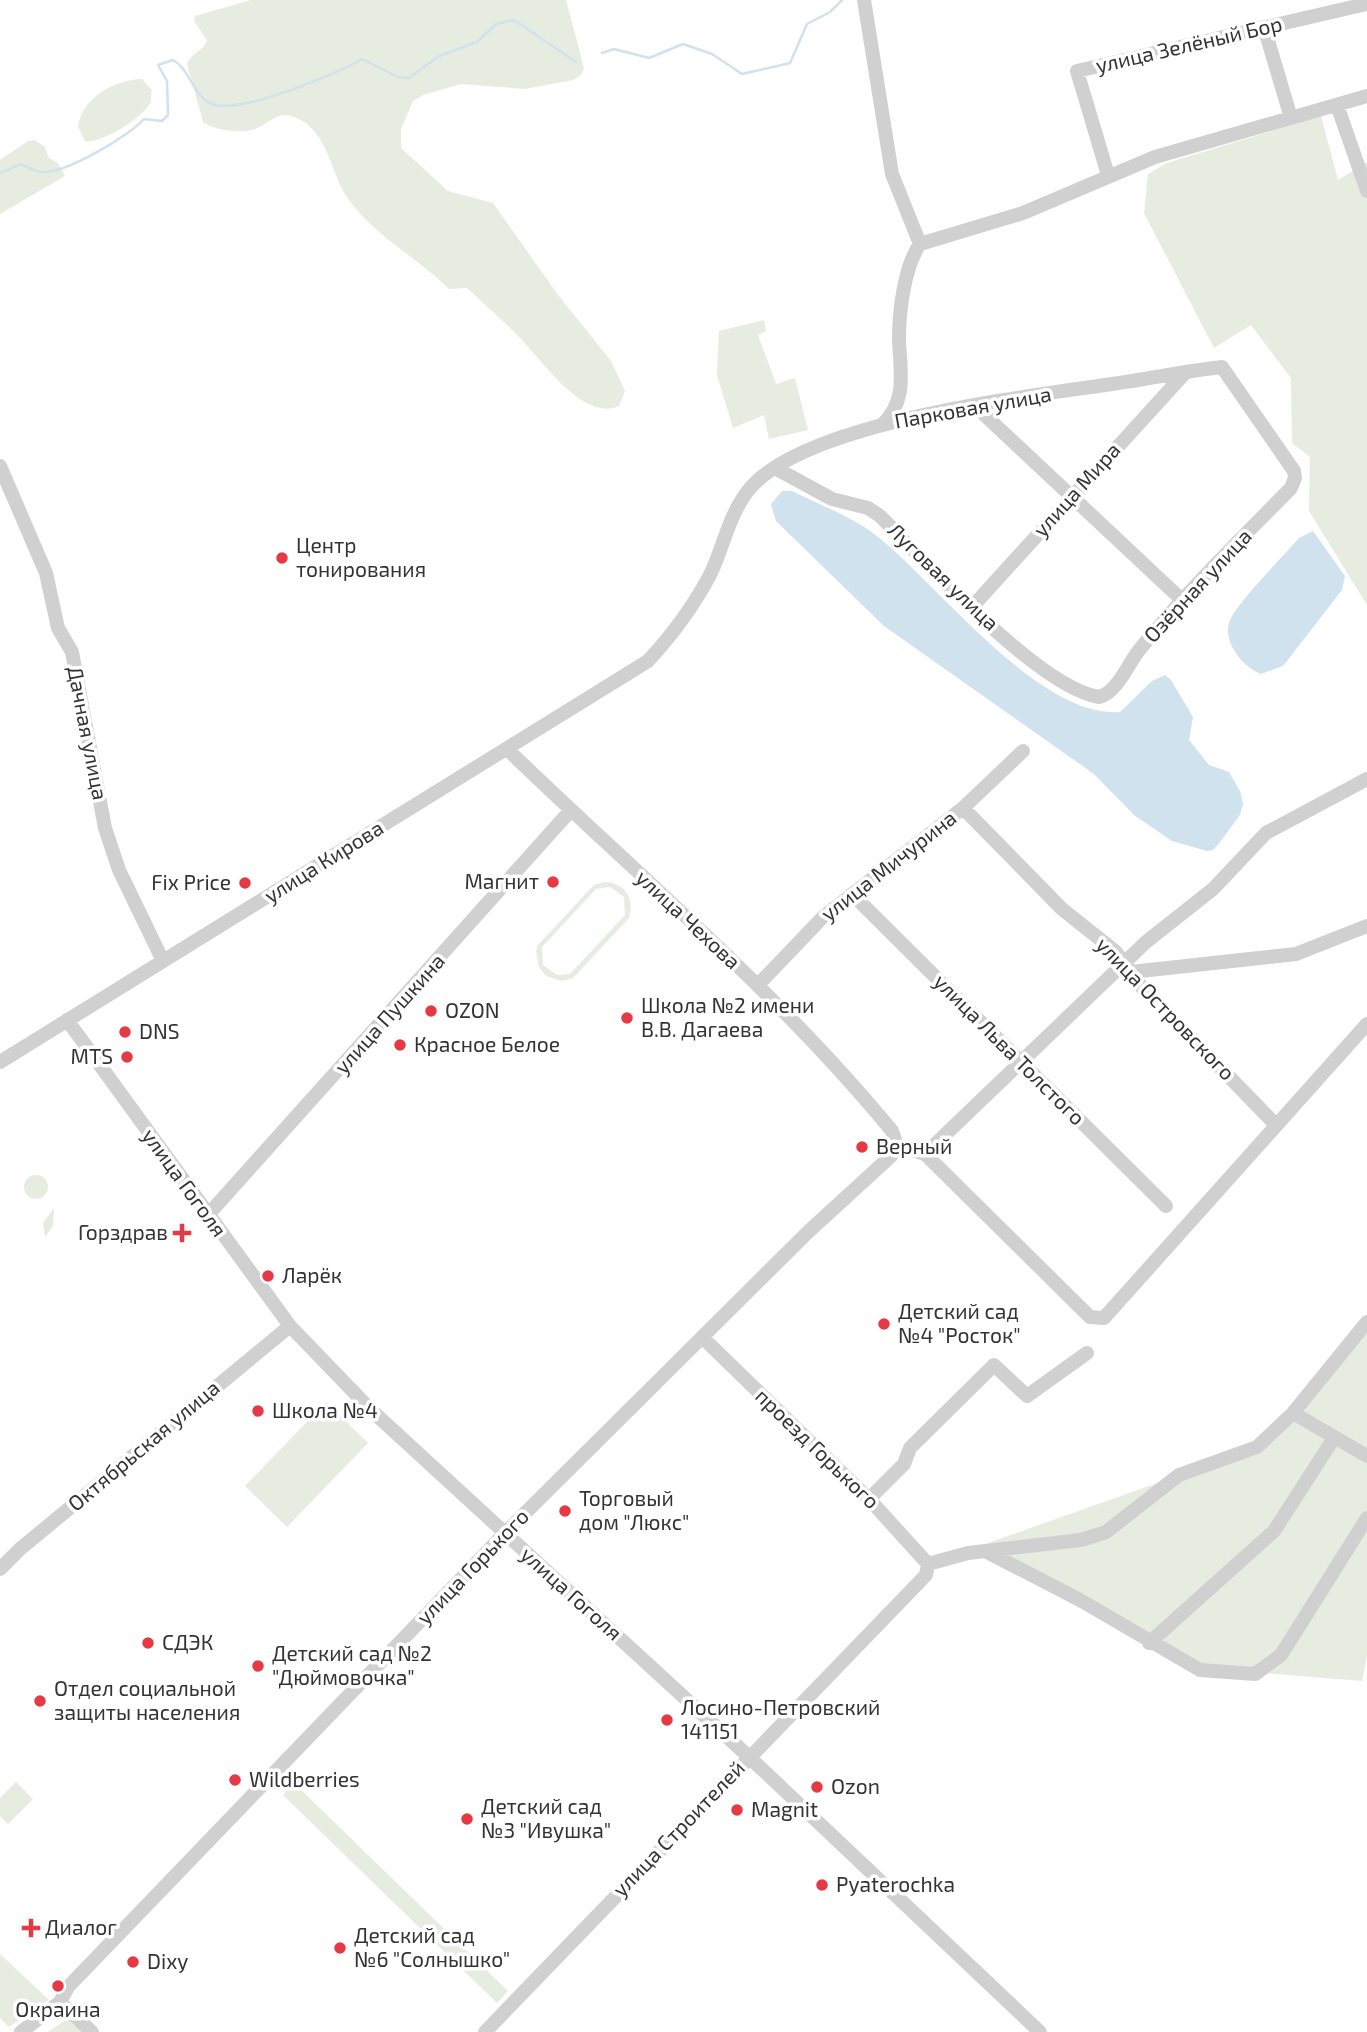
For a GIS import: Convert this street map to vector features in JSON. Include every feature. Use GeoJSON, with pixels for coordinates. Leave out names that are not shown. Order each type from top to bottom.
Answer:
{"type":"FeatureCollection","features":[{"type":"Feature","properties":{"kind":"street"},"geometry":{"type":"LineString","coordinates":[[864,0],[892,174],[919,244],[906,287],[899,335],[902,391],[895,412],[882,425]]}},
{"type":"Feature","properties":{"kind":"street","name":"улица Зелёный Бор"},"geometry":{"type":"LineString","coordinates":[[1108,175],[1077,71],[1366,4]]}},
{"type":"Feature","properties":{"kind":"street"},"geometry":{"type":"LineString","coordinates":[[1264,27],[1291,118]]}},
{"type":"Feature","properties":{"kind":"street"},"geometry":{"type":"LineString","coordinates":[[919,244],[1023,213],[1155,157],[1367,96]]}},
{"type":"Feature","properties":{"kind":"street"},"geometry":{"type":"LineString","coordinates":[[1337,105],[1367,191]]}},
{"type":"Feature","properties":{"kind":"street","name":"Парковая улица"},"geometry":{"type":"LineString","coordinates":[[648,661],[675,631],[710,575],[753,485],[775,468],[832,441],[882,425],[975,406],[1222,368],[1294,471],[1295,478]]}},
{"type":"Feature","properties":{"kind":"street","name":"улица Мира"},"geometry":{"type":"LineString","coordinates":[[972,607],[1071,495],[1184,374]]}},
{"type":"Feature","properties":{"kind":"street"},"geometry":{"type":"LineString","coordinates":[[975,406],[1182,600]]}},
{"type":"Feature","properties":{"kind":"street","name":"Дачная улица"},"geometry":{"type":"LineString","coordinates":[[0,466],[46,573],[58,628],[72,652],[105,828],[119,870],[163,961]]}},
{"type":"Feature","properties":{"kind":"street","name":"Луговая улица"},"geometry":{"type":"LineString","coordinates":[[775,468],[832,499],[868,508],[880,516],[972,607],[1051,676],[1091,696],[1103,696]]}},
{"type":"Feature","properties":{"kind":"street","name":"Озёрная улица"},"geometry":{"type":"LineString","coordinates":[[1103,696],[1182,600],[1291,488],[1295,478]]}},
{"type":"Feature","properties":{"kind":"street","name":"улица Кирова"},"geometry":{"type":"LineString","coordinates":[[0,1062],[648,661]]}},
{"type":"Feature","properties":{"kind":"street","name":"улица Чехова"},"geometry":{"type":"LineString","coordinates":[[508,748],[758,985],[822,1050],[892,1131],[897,1145]]}},
{"type":"Feature","properties":{"kind":"street","name":"улица Мичурина"},"geometry":{"type":"LineString","coordinates":[[758,985],[823,917],[963,808],[1023,751]]}},
{"type":"Feature","properties":{"kind":"street"},"geometry":{"type":"LineString","coordinates":[[925,1154],[1020,1060],[1128,967],[1146,942],[1213,889],[1266,833],[1367,779]]}},
{"type":"Feature","properties":{"kind":"street","name":"улица Островского"},"geometry":{"type":"LineString","coordinates":[[963,808],[1062,909],[1109,946],[1140,985],[1275,1124]]}},
{"type":"Feature","properties":{"kind":"street","name":"улица Пушкина"},"geometry":{"type":"LineString","coordinates":[[207,1216],[571,810]]}},
{"type":"Feature","properties":{"kind":"street","name":"улица Льва Толстого"},"geometry":{"type":"LineString","coordinates":[[852,894],[1166,1206]]}},
{"type":"Feature","properties":{"kind":"street"},"geometry":{"type":"LineString","coordinates":[[1128,967],[1296,954],[1367,926]]}},
{"type":"Feature","properties":{"kind":"street","name":"улица Гоголя"},"geometry":{"type":"LineString","coordinates":[[67,1020],[207,1216],[290,1326],[371,1410],[748,1756],[1040,2032]]}},
{"type":"Feature","properties":{"kind":"street"},"geometry":{"type":"LineString","coordinates":[[897,1145],[925,1154],[1090,1317],[1104,1318],[1367,1024]]}},
{"type":"Feature","properties":{"kind":"street","name":"улица Горького"},"geometry":{"type":"LineString","coordinates":[[22,2032],[60,2002],[68,1986],[504,1534],[807,1232],[891,1156],[897,1145]]}},
{"type":"Feature","properties":{"kind":"street"},"geometry":{"type":"LineString","coordinates":[[928,1564],[968,1553],[1082,1540],[1106,1532],[1171,1480],[1189,1470],[1257,1447],[1293,1413],[1367,1322]]}},
{"type":"Feature","properties":{"kind":"street","name":"Октябрьская улица"},"geometry":{"type":"LineString","coordinates":[[0,1569],[20,1549],[290,1326]]}},
{"type":"Feature","properties":{"kind":"street","name":"проезд Горького"},"geometry":{"type":"LineString","coordinates":[[702,1337],[869,1499],[928,1564]]}},
{"type":"Feature","properties":{"kind":"street"},"geometry":{"type":"LineString","coordinates":[[869,1499],[904,1464],[910,1448],[993,1365],[1027,1396],[1087,1353]]}},
{"type":"Feature","properties":{"kind":"street"},"geometry":{"type":"LineString","coordinates":[[1293,1413],[1367,1456]]}},
{"type":"Feature","properties":{"kind":"street"},"geometry":{"type":"LineString","coordinates":[[1150,1643],[1274,1531],[1334,1438]]}},
{"type":"Feature","properties":{"kind":"street"},"geometry":{"type":"LineString","coordinates":[[987,1552],[1080,1600],[1200,1670],[1244,1675],[1264,1669],[1281,1655],[1367,1518]]}},
{"type":"Feature","properties":{"kind":"street","name":"улица Строителей"},"geometry":{"type":"LineString","coordinates":[[485,2032],[748,1756],[926,1575],[928,1564]]}},
{"type":"Feature","properties":{"kind":"street"},"geometry":{"type":"LineString","coordinates":[[60,2002],[92,2032]]}},
{"type":"Feature","properties":{"kind":"shaded area"},"geometry":{"type":"Polygon","coordinates":[[[251,0],[566,0],[584,68],[581,75],[573,80],[525,89],[461,84],[423,95],[413,101],[401,129],[401,148],[448,191],[493,203],[558,295],[611,361],[625,391],[619,406],[606,409],[592,406],[578,398],[467,288],[449,289],[371,225],[343,190],[317,135],[299,119],[280,116],[255,129],[243,131],[221,129],[203,122],[187,64],[207,40],[194,21],[195,16],[251,0]]]}},
{"type":"Feature","properties":{"kind":"shaded area"},"geometry":{"type":"Polygon","coordinates":[[[142,79],[152,90],[151,101],[141,114],[101,139],[85,141],[78,127],[81,116],[93,99],[111,87],[142,79]]]}},
{"type":"Feature","properties":{"kind":"shaded area"},"geometry":{"type":"Polygon","coordinates":[[[1321,116],[1338,180],[1367,162],[1367,605],[1309,511],[1310,457],[1292,443],[1291,378],[1251,325],[1214,348],[1144,213],[1148,174],[1167,163],[1321,116]]]}},
{"type":"Feature","properties":{"kind":"shaded area"},"geometry":{"type":"Polygon","coordinates":[[[34,140],[44,146],[49,158],[58,163],[65,176],[0,214],[0,160],[28,141],[34,140]]]}},
{"type":"Feature","properties":{"kind":"shaded area"},"geometry":{"type":"Polygon","coordinates":[[[764,320],[766,331],[758,335],[776,384],[795,378],[808,430],[769,439],[764,415],[733,428],[717,375],[719,331],[764,320]]]}},
{"type":"Feature","properties":{"kind":"shaded area"},"geometry":{"type":"Polygon","coordinates":[[[605,882],[623,889],[631,904],[629,918],[573,978],[562,981],[546,976],[539,967],[536,951],[538,945],[594,885],[605,882]],[[610,887],[596,889],[542,947],[543,965],[557,975],[570,974],[625,915],[624,897],[610,887]]]}},
{"type":"Feature","properties":{"kind":"shaded area"},"geometry":{"type":"Polygon","coordinates":[[[36,1175],[47,1182],[48,1187],[41,1198],[36,1199],[25,1192],[24,1187],[31,1176],[36,1175]]]}},
{"type":"Feature","properties":{"kind":"shaded area"},"geometry":{"type":"Polygon","coordinates":[[[54,1208],[53,1226],[45,1237],[43,1223],[54,1208]]]}},
{"type":"Feature","properties":{"kind":"shaded area"},"geometry":{"type":"Polygon","coordinates":[[[1367,1322],[1367,1656],[1362,1681],[1200,1668],[974,1548],[1262,1446],[1367,1322]]]}},
{"type":"Feature","properties":{"kind":"shaded area"},"geometry":{"type":"Polygon","coordinates":[[[326,1402],[368,1443],[287,1527],[245,1486],[326,1402]]]}},
{"type":"Feature","properties":{"kind":"shaded area"},"geometry":{"type":"Polygon","coordinates":[[[16,1782],[33,1799],[8,1824],[0,1816],[0,1798],[16,1782]]]}},
{"type":"Feature","properties":{"kind":"shaded area"},"geometry":{"type":"Polygon","coordinates":[[[294,1783],[508,1991],[497,2003],[283,1795],[294,1783]]]}},
{"type":"Feature","properties":{"kind":"shaded area"},"geometry":{"type":"Polygon","coordinates":[[[0,1954],[49,2000],[9,2027],[0,2018],[0,1954]]]}},
{"type":"Feature","properties":{"kind":"shaded area"},"geometry":{"type":"Polygon","coordinates":[[[69,2018],[84,2032],[48,2032],[69,2018]]]}},
{"type":"Feature","properties":{"kind":"water"},"geometry":{"type":"Polygon","coordinates":[[[782,491],[792,491],[873,533],[989,643],[1022,671],[1055,693],[1088,708],[1120,712],[1152,681],[1165,675],[1171,680],[1193,717],[1189,740],[1209,765],[1229,772],[1240,791],[1243,804],[1240,815],[1220,842],[1213,850],[1207,851],[1172,841],[1134,815],[1094,774],[884,626],[776,521],[771,504],[782,491]]]}},
{"type":"Feature","properties":{"kind":"water"},"geometry":{"type":"Polygon","coordinates":[[[1313,531],[1345,576],[1342,590],[1283,666],[1261,674],[1236,654],[1229,639],[1229,623],[1250,593],[1299,538],[1313,531]]]}},
{"type":"Feature","properties":{"kind":"waterway"},"geometry":{"type":"LineString","coordinates":[[602,53],[614,49],[649,58],[683,44],[712,54],[742,74],[790,63],[807,24],[830,12],[842,0]]}},
{"type":"Feature","properties":{"kind":"waterway"},"geometry":{"type":"LineString","coordinates":[[0,173],[21,164],[42,172],[66,167],[111,144],[144,119],[162,121],[168,115],[167,81],[158,65],[173,60],[184,70],[200,95],[212,104],[225,106],[264,99],[332,74],[362,59],[398,77],[409,78],[439,56],[477,42],[496,24],[514,20],[576,62]]}},
{"type":"Feature","properties":{"kind":"place","name":"Центр тонирования"},"geometry":{"type":"Point","coordinates":[282,558]}},
{"type":"Feature","properties":{"kind":"place","name":"Магнит"},"geometry":{"type":"Point","coordinates":[553,882]}},
{"type":"Feature","properties":{"kind":"place","name":"Fix Price"},"geometry":{"type":"Point","coordinates":[245,883]}},
{"type":"Feature","properties":{"kind":"place","name":"OZON"},"geometry":{"type":"Point","coordinates":[431,1011]}},
{"type":"Feature","properties":{"kind":"place","name":"Школа №2 имени В.В. Дагаева"},"geometry":{"type":"Point","coordinates":[627,1018]}},
{"type":"Feature","properties":{"kind":"place","name":"DNS"},"geometry":{"type":"Point","coordinates":[125,1032]}},
{"type":"Feature","properties":{"kind":"place","name":"Красное Белое"},"geometry":{"type":"Point","coordinates":[400,1045]}},
{"type":"Feature","properties":{"kind":"place","name":"MTS"},"geometry":{"type":"Point","coordinates":[127,1057]}},
{"type":"Feature","properties":{"kind":"place","name":"Верный"},"geometry":{"type":"Point","coordinates":[862,1147]}},
{"type":"Feature","properties":{"kind":"place","name":"Горздрав"},"geometry":{"type":"Point","coordinates":[182,1233]}},
{"type":"Feature","properties":{"kind":"place","name":"Ларёк"},"geometry":{"type":"Point","coordinates":[268,1276]}},
{"type":"Feature","properties":{"kind":"place","name":"Детский сад №4 \"Росток\""},"geometry":{"type":"Point","coordinates":[884,1324]}},
{"type":"Feature","properties":{"kind":"place","name":"Школа №4"},"geometry":{"type":"Point","coordinates":[258,1411]}},
{"type":"Feature","properties":{"kind":"place","name":"Торговый дом \"Люкс\""},"geometry":{"type":"Point","coordinates":[565,1511]}},
{"type":"Feature","properties":{"kind":"place","name":"СДЭК"},"geometry":{"type":"Point","coordinates":[148,1643]}},
{"type":"Feature","properties":{"kind":"place","name":"Детский сад №2 \"Дюймовочка\""},"geometry":{"type":"Point","coordinates":[258,1666]}},
{"type":"Feature","properties":{"kind":"place","name":"Отдел социальной защиты населения"},"geometry":{"type":"Point","coordinates":[40,1701]}},
{"type":"Feature","properties":{"kind":"place","name":"Лосино-Петровский 141151"},"geometry":{"type":"Point","coordinates":[667,1720]}},
{"type":"Feature","properties":{"kind":"place","name":"Wildberries"},"geometry":{"type":"Point","coordinates":[235,1780]}},
{"type":"Feature","properties":{"kind":"place","name":"Ozon"},"geometry":{"type":"Point","coordinates":[817,1787]}},
{"type":"Feature","properties":{"kind":"place","name":"Magnit"},"geometry":{"type":"Point","coordinates":[737,1810]}},
{"type":"Feature","properties":{"kind":"place","name":"Детский сад №3 \"Ивушка\""},"geometry":{"type":"Point","coordinates":[467,1819]}},
{"type":"Feature","properties":{"kind":"place","name":"Pyaterochka"},"geometry":{"type":"Point","coordinates":[822,1885]}},
{"type":"Feature","properties":{"kind":"place","name":"Диалог"},"geometry":{"type":"Point","coordinates":[31,1928]}},
{"type":"Feature","properties":{"kind":"place","name":"Детский сад №6 \"Солнышко\""},"geometry":{"type":"Point","coordinates":[340,1948]}},
{"type":"Feature","properties":{"kind":"place","name":"Dixy"},"geometry":{"type":"Point","coordinates":[133,1962]}},
{"type":"Feature","properties":{"kind":"place","name":"Окраина"},"geometry":{"type":"Point","coordinates":[58,1986]}}]}
